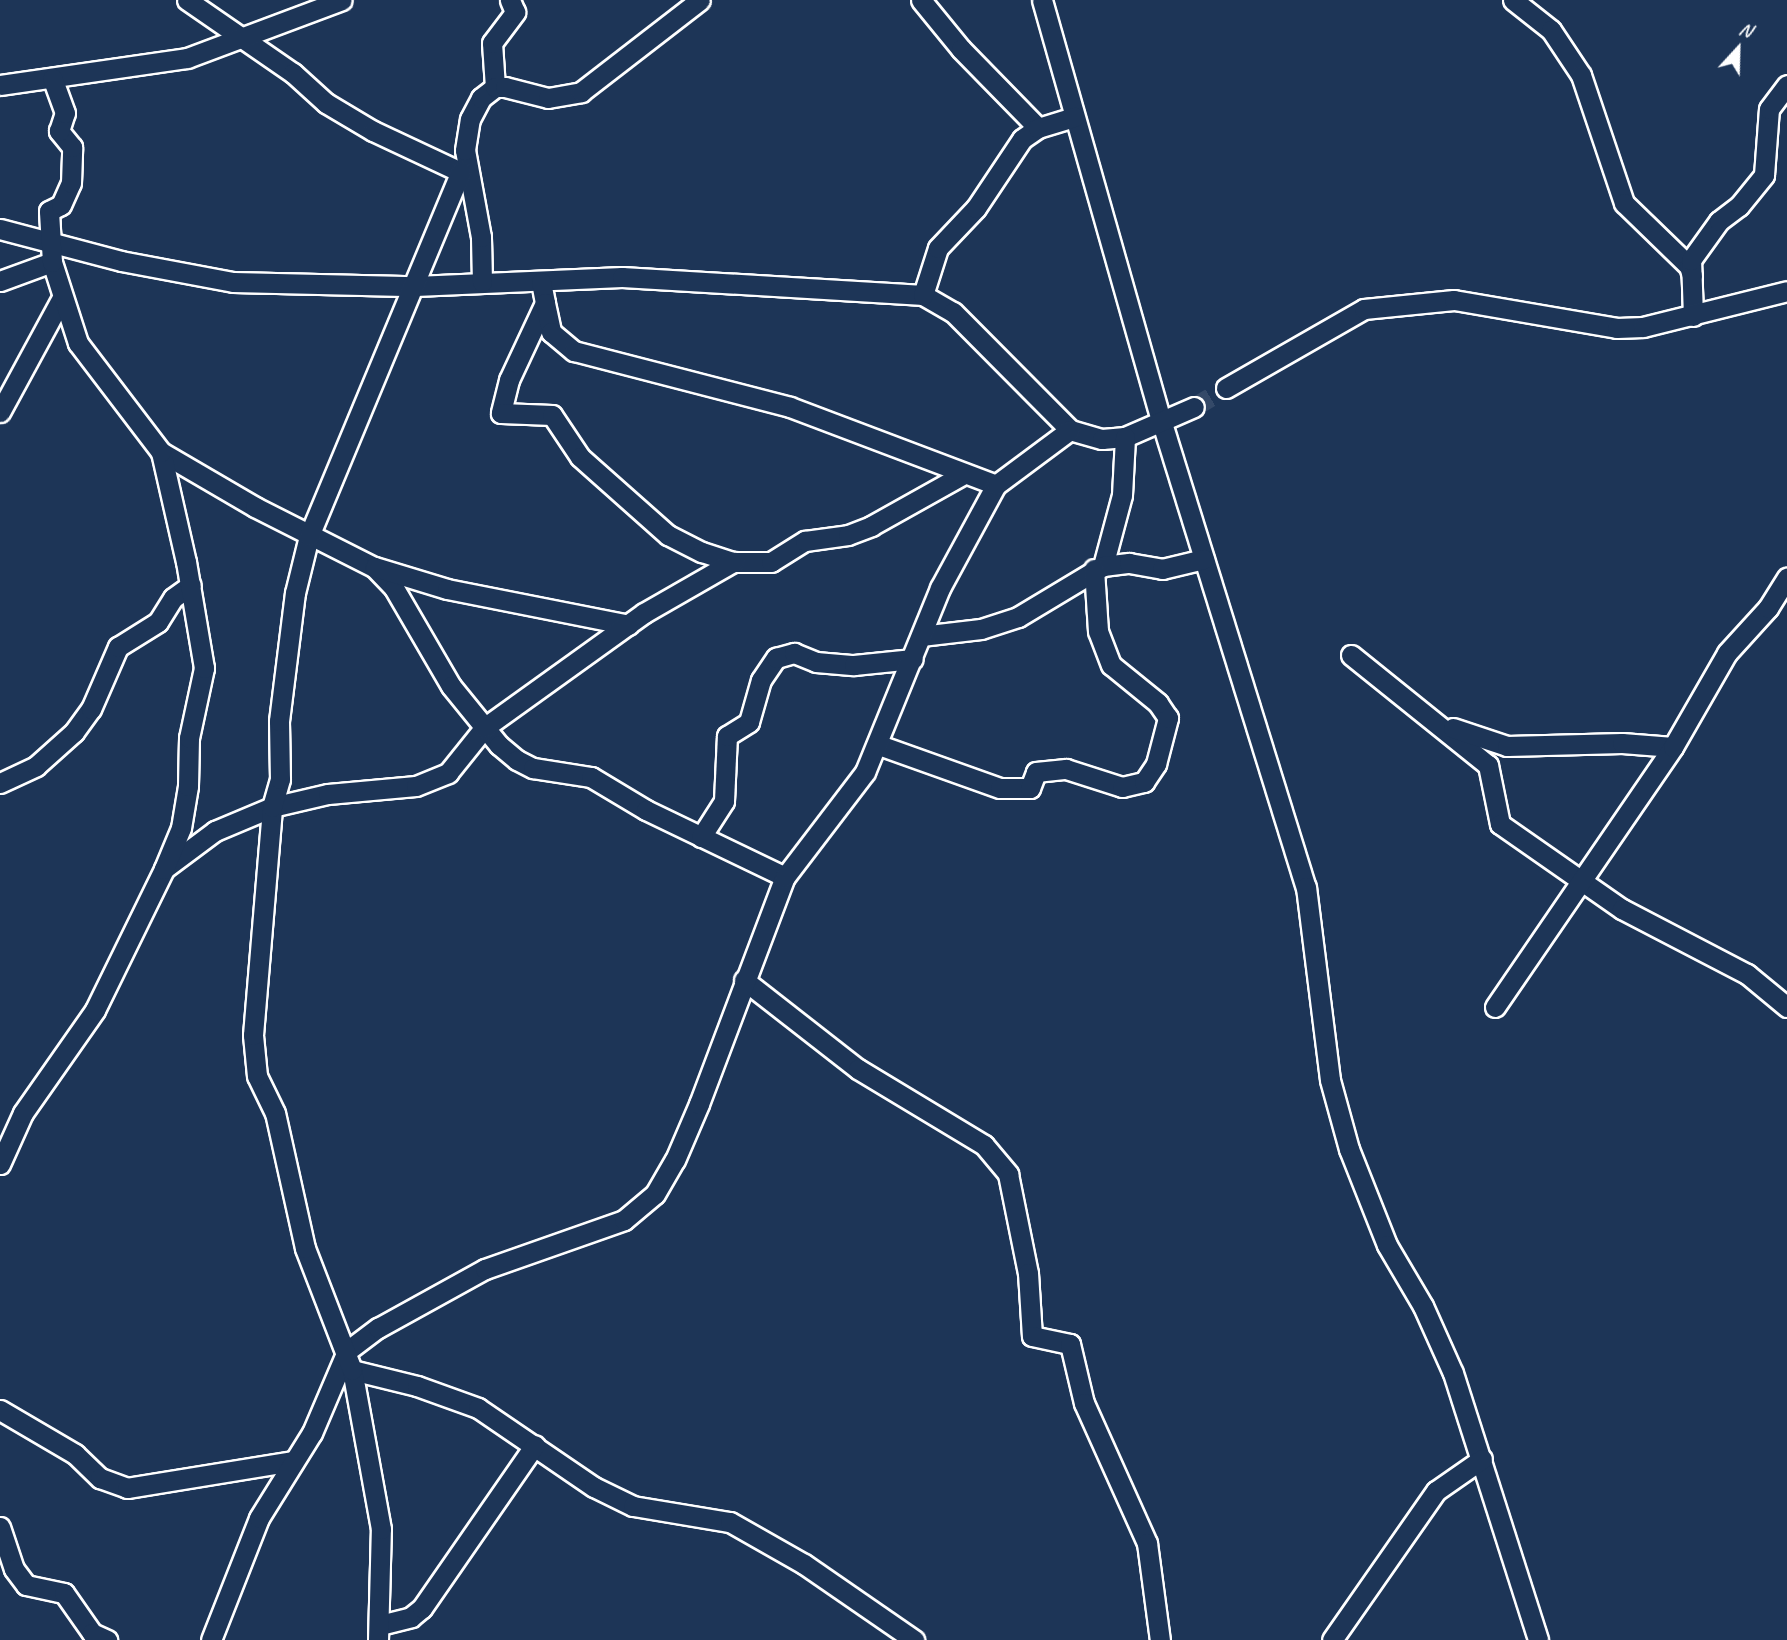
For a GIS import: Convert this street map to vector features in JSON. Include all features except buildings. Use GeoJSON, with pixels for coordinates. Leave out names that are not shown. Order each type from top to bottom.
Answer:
{"type":"FeatureCollection","features":[{"type":"Feature","properties":{"kind":"street"},"geometry":{"type":"LineString","coordinates":[[187,0],[239,40],[373,131],[464,173]]}},
{"type":"Feature","properties":{"kind":"street"},"geometry":{"type":"LineString","coordinates":[[0,85],[187,58],[342,0]]}},
{"type":"Feature","properties":{"kind":"street"},"geometry":{"type":"LineString","coordinates":[[495,87],[492,43],[515,12],[510,0]]}},
{"type":"Feature","properties":{"kind":"street"},"geometry":{"type":"LineString","coordinates":[[482,282],[481,237],[464,173],[470,119],[481,98],[495,87],[548,98],[581,92],[700,0]]}},
{"type":"Feature","properties":{"kind":"street"},"geometry":{"type":"LineString","coordinates":[[921,0],[961,49],[1038,128]]}},
{"type":"Feature","properties":{"kind":"street"},"geometry":{"type":"LineString","coordinates":[[1042,0],[1162,423],[1306,887],[1329,1080],[1349,1149],[1387,1245],[1423,1306],[1453,1373],[1538,1640]]}},
{"type":"Feature","properties":{"kind":"street"},"geometry":{"type":"LineString","coordinates":[[1513,0],[1551,30],[1581,75],[1624,203],[1689,266],[1692,276]]}},
{"type":"Feature","properties":{"kind":"street"},"geometry":{"type":"LineString","coordinates":[[52,78],[65,113],[59,131],[72,147],[71,183],[61,205],[50,211],[52,253],[62,298],[78,343],[161,452],[309,536],[374,567],[447,589],[628,625]]}},
{"type":"Feature","properties":{"kind":"street"},"geometry":{"type":"LineString","coordinates":[[1693,316],[1691,260],[1704,240],[1764,175],[1769,109],[1787,85]]}},
{"type":"Feature","properties":{"kind":"street"},"geometry":{"type":"LineString","coordinates":[[923,295],[939,248],[976,208],[1023,139],[1038,128],[1074,117]]}},
{"type":"Feature","properties":{"kind":"street"},"geometry":{"type":"LineString","coordinates":[[464,173],[368,387],[309,536],[288,642],[279,721],[280,779],[272,807],[253,1056],[275,1112],[305,1248],[350,1361],[381,1529],[379,1632],[411,1617],[422,1608],[535,1445]]}},
{"type":"Feature","properties":{"kind":"street"},"geometry":{"type":"LineString","coordinates":[[0,229],[52,253],[233,282],[415,286],[622,276],[923,295],[953,312],[1070,430],[1102,439],[1125,437],[1194,407]]}},
{"type":"Feature","properties":{"kind":"street"},"geometry":{"type":"LineString","coordinates":[[0,281],[52,253]]}},
{"type":"Feature","properties":{"kind":"street"},"geometry":{"type":"LineString","coordinates":[[541,282],[551,332],[574,351],[790,407],[996,485]]}},
{"type":"Feature","properties":{"kind":"street"},"geometry":{"type":"LineString","coordinates":[[1226,388],[1336,322],[1364,309],[1401,303],[1475,302],[1617,328],[1667,324],[1787,291]]}},
{"type":"Feature","properties":{"kind":"street"},"geometry":{"type":"LineString","coordinates":[[0,412],[62,298]]}},
{"type":"Feature","properties":{"kind":"street"},"geometry":{"type":"LineString","coordinates":[[545,303],[509,380],[501,413],[552,415],[580,457],[668,535],[733,562],[771,562],[805,541],[848,535],[964,474]]}},
{"type":"Feature","properties":{"kind":"street"},"geometry":{"type":"LineString","coordinates":[[211,1640],[260,1518],[350,1361],[378,1328],[485,1269],[640,1210],[675,1160],[785,877],[865,772],[879,745],[940,588],[996,485],[1070,430]]}},
{"type":"Feature","properties":{"kind":"street"},"geometry":{"type":"LineString","coordinates":[[879,745],[1000,788],[1030,788],[1036,772],[1066,769],[1122,787],[1144,782],[1156,764],[1168,718],[1158,703],[1111,665],[1098,631],[1098,567],[1125,479],[1125,437]]}},
{"type":"Feature","properties":{"kind":"street"},"geometry":{"type":"LineString","coordinates":[[0,1164],[23,1113],[95,1010],[164,869],[181,828],[188,786],[189,738],[204,668],[191,585],[161,452]]}},
{"type":"Feature","properties":{"kind":"street"},"geometry":{"type":"LineString","coordinates":[[921,636],[970,631],[1018,617],[1098,567],[1129,564],[1162,569],[1205,559]]}},
{"type":"Feature","properties":{"kind":"street"},"geometry":{"type":"LineString","coordinates":[[164,869],[215,831],[272,807],[328,794],[416,786],[448,773],[484,728],[628,625],[733,562]]}},
{"type":"Feature","properties":{"kind":"street"},"geometry":{"type":"LineString","coordinates":[[374,567],[394,588],[451,686],[484,728],[517,760],[543,770],[591,777],[701,837],[785,877]]}},
{"type":"Feature","properties":{"kind":"street"},"geometry":{"type":"LineString","coordinates":[[1495,1007],[1673,747],[1727,653],[1768,608],[1787,578]]}},
{"type":"Feature","properties":{"kind":"street"},"geometry":{"type":"LineString","coordinates":[[0,783],[36,766],[74,732],[91,709],[118,648],[158,622],[173,598],[191,585]]}},
{"type":"Feature","properties":{"kind":"street"},"geometry":{"type":"LineString","coordinates":[[701,837],[724,801],[727,737],[750,722],[761,680],[776,659],[794,653],[816,662],[854,665],[913,659]]}},
{"type":"Feature","properties":{"kind":"street"},"geometry":{"type":"LineString","coordinates":[[1351,655],[1433,718],[1488,765],[1500,824],[1622,909],[1747,974],[1787,1007]]}},
{"type":"Feature","properties":{"kind":"street"},"geometry":{"type":"LineString","coordinates":[[1433,718],[1507,746],[1622,743],[1673,747]]}},
{"type":"Feature","properties":{"kind":"street"},"geometry":{"type":"LineString","coordinates":[[744,980],[858,1069],[984,1145],[1008,1174],[1028,1273],[1032,1336],[1070,1344],[1084,1403],[1147,1543],[1160,1640]]}},
{"type":"Feature","properties":{"kind":"street"},"geometry":{"type":"LineString","coordinates":[[350,1361],[478,1408],[594,1487],[633,1506],[730,1522],[804,1564],[914,1640]]}},
{"type":"Feature","properties":{"kind":"street"},"geometry":{"type":"LineString","coordinates":[[0,1410],[75,1454],[100,1478],[127,1488],[294,1461]]}},
{"type":"Feature","properties":{"kind":"street"},"geometry":{"type":"LineString","coordinates":[[1332,1640],[1436,1491],[1482,1459]]}},
{"type":"Feature","properties":{"kind":"street"},"geometry":{"type":"LineString","coordinates":[[0,1527],[14,1569],[26,1585],[64,1593],[92,1633],[107,1640]]}},
{"type":"Feature","properties":{"kind":"tunnel"},"geometry":{"type":"LineString","coordinates":[[1194,407],[1226,388]]}}]}
